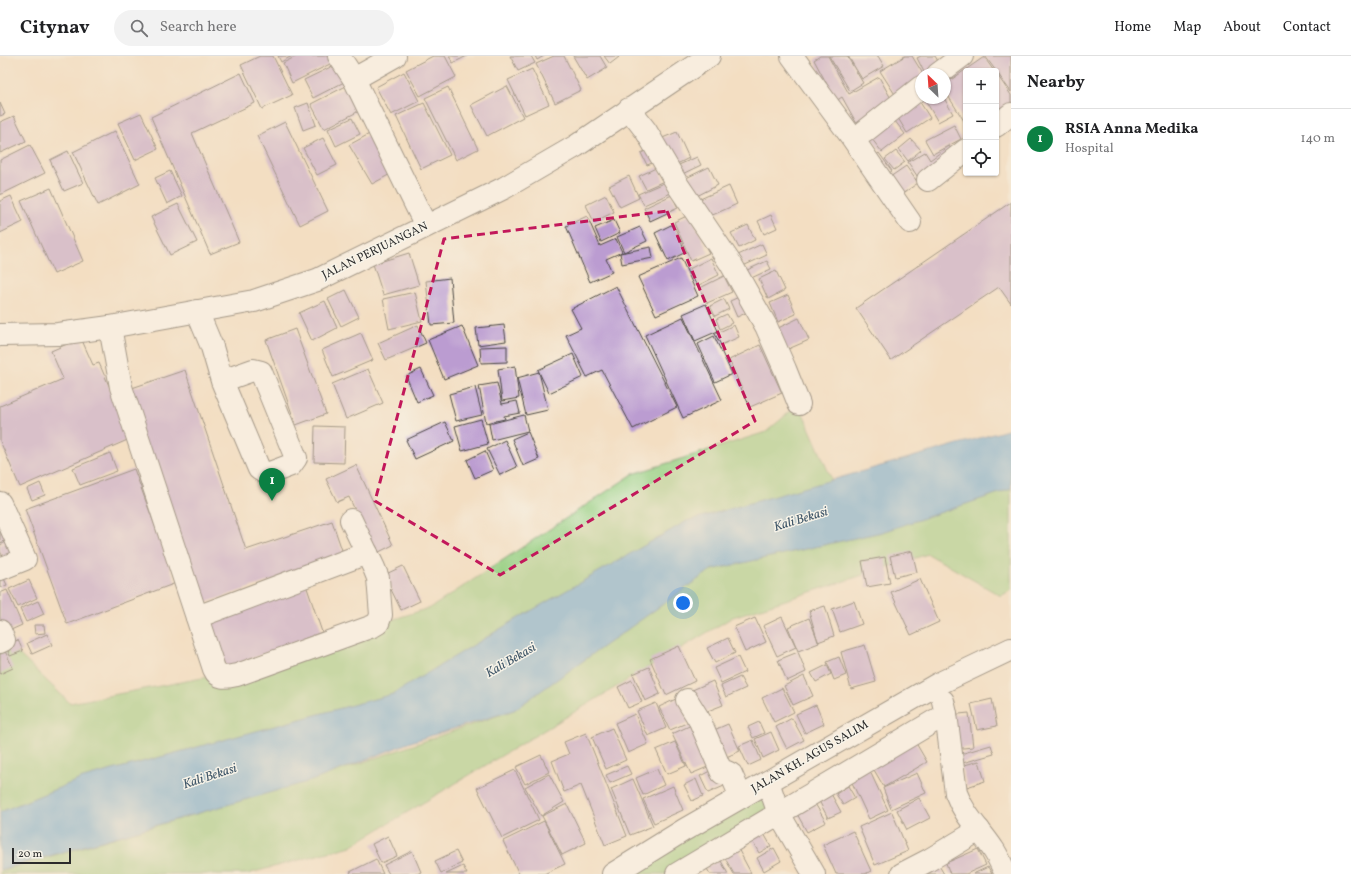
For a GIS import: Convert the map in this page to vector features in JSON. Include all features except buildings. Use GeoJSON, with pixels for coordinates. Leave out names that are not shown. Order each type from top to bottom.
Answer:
{"type":"FeatureCollection","features":[{"type":"Feature","properties":{"kind":"street"},"geometry":{"type":"LineString","coordinates":[[339,56],[354,79],[426,226]]}},
{"type":"Feature","properties":{"kind":"street"},"geometry":{"type":"LineString","coordinates":[[354,79],[395,56]]}},
{"type":"Feature","properties":{"kind":"street","name":"JALAN PERJUANGAN"},"geometry":{"type":"LineString","coordinates":[[0,335],[58,334],[110,328],[254,301],[317,280],[504,188],[576,146],[709,56]]}},
{"type":"Feature","properties":{"kind":"street"},"geometry":{"type":"LineString","coordinates":[[792,56],[853,139],[910,222]]}},
{"type":"Feature","properties":{"kind":"street"},"geometry":{"type":"LineString","coordinates":[[946,68],[962,56]]}},
{"type":"Feature","properties":{"kind":"street"},"geometry":{"type":"LineString","coordinates":[[864,132],[915,92]]}},
{"type":"Feature","properties":{"kind":"street"},"geometry":{"type":"LineString","coordinates":[[630,109],[646,131],[679,187],[731,264],[766,326],[799,404]]}},
{"type":"Feature","properties":{"kind":"street"},"geometry":{"type":"LineString","coordinates":[[999,124],[1011,114]]}},
{"type":"Feature","properties":{"kind":"street"},"geometry":{"type":"LineString","coordinates":[[928,180],[963,152]]}},
{"type":"Feature","properties":{"kind":"street"},"geometry":{"type":"LineString","coordinates":[[198,312],[212,347],[222,381]]}},
{"type":"Feature","properties":{"kind":"street"},"geometry":{"type":"LineString","coordinates":[[110,328],[121,387],[214,669],[222,677],[237,675],[378,623],[381,615],[378,578],[351,520]]}},
{"type":"Feature","properties":{"kind":"street"},"geometry":{"type":"LineString","coordinates":[[0,503],[25,559],[0,569]]}},
{"type":"Feature","properties":{"kind":"street"},"geometry":{"type":"LineString","coordinates":[[197,617],[367,553]]}},
{"type":"Feature","properties":{"kind":"street"},"geometry":{"type":"LineString","coordinates":[[0,631],[4,640],[0,642]]}},
{"type":"Feature","properties":{"kind":"street","name":"JALAN KH. AGUS SALIM"},"geometry":{"type":"LineString","coordinates":[[613,874],[741,797],[948,680],[1011,649]]}},
{"type":"Feature","properties":{"kind":"street"},"geometry":{"type":"LineString","coordinates":[[948,680],[946,714],[956,793],[960,804],[970,820],[994,850],[1006,874]]}},
{"type":"Feature","properties":{"kind":"street"},"geometry":{"type":"LineString","coordinates":[[686,700],[700,720],[722,772],[729,772],[731,774],[741,797]]}},
{"type":"Feature","properties":{"kind":"street"},"geometry":{"type":"LineString","coordinates":[[677,874],[946,714]]}},
{"type":"Feature","properties":{"kind":"street"},"geometry":{"type":"LineString","coordinates":[[768,782],[779,814],[814,874]]}},
{"type":"Feature","properties":{"kind":"street"},"geometry":{"type":"LineString","coordinates":[[902,874],[929,860],[979,830]]}},
{"type":"Feature","properties":{"kind":"highlighted area"},"geometry":{"type":"Polygon","coordinates":[[[667,211],[755,421],[500,575],[375,501],[444,239],[667,211]]]}},
{"type":"Feature","properties":{"kind":"green space"},"geometry":{"type":"Polygon","coordinates":[[[799,404],[832,480],[687,521],[510,623],[393,694],[83,778],[0,812],[0,636],[70,703],[218,675],[432,607],[633,474],[766,432],[799,404]]]}},
{"type":"Feature","properties":{"kind":"green space"},"geometry":{"type":"Polygon","coordinates":[[[1011,489],[1011,590],[1001,596],[928,554],[733,617],[351,846],[247,874],[0,874],[0,871],[306,782],[514,710],[711,570],[882,532],[1011,489]]]}},
{"type":"Feature","properties":{"kind":"green space"},"geometry":{"type":"Polygon","coordinates":[[[768,782],[779,814],[677,874],[613,874],[768,782]]]}},
{"type":"Feature","properties":{"kind":"water","name":"Kali Bekasi"},"geometry":{"type":"Polygon","coordinates":[[[1011,429],[1011,489],[882,532],[711,570],[514,710],[411,742],[314,780],[0,870],[0,812],[83,778],[393,694],[510,623],[687,521],[1011,429]]]}},
{"type":"Feature","properties":{"kind":"place","name":"RSIA Anna Medika"},"geometry":{"type":"Point","coordinates":[272,501]}}]}
